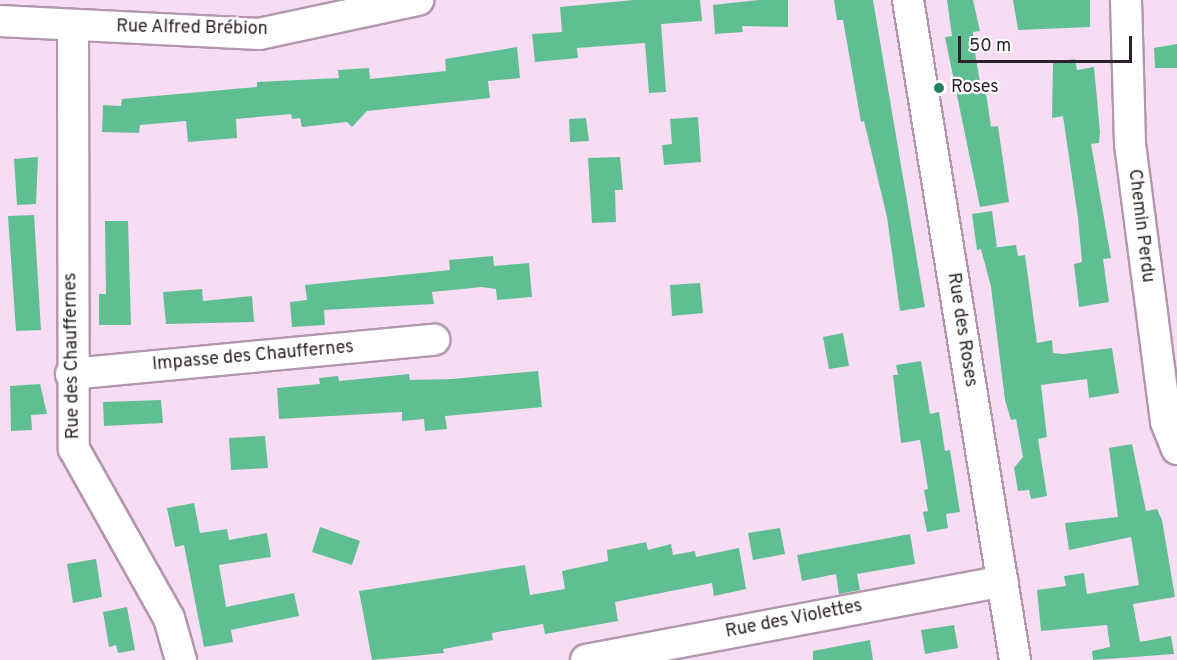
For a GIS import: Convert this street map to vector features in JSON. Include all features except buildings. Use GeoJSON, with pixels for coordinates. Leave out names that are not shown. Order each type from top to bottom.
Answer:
{"type":"FeatureCollection","features":[{"type":"Feature","properties":{"kind":"street","name":"Rue Alfred Brébion"},"geometry":{"type":"LineString","coordinates":[[0,21],[259,34],[383,4],[418,0]]}},
{"type":"Feature","properties":{"kind":"street","name":"Rue des Roses"},"geometry":{"type":"LineString","coordinates":[[909,0],[1015,660]]}},
{"type":"Feature","properties":{"kind":"street","name":"Chemin Perdu"},"geometry":{"type":"LineString","coordinates":[[1126,0],[1130,144],[1166,422],[1177,449]]}},
{"type":"Feature","properties":{"kind":"street","name":"Rue des Chauffernes"},"geometry":{"type":"LineString","coordinates":[[72,26],[71,374],[74,449],[169,618],[181,660]]}},
{"type":"Feature","properties":{"kind":"street","name":"Impasse des Chauffernes"},"geometry":{"type":"LineString","coordinates":[[71,374],[434,340]]}},
{"type":"Feature","properties":{"kind":"street","name":"Rue des Violettes"},"geometry":{"type":"LineString","coordinates":[[586,660],[1003,581]]}},
{"type":"Feature","properties":{"kind":"place","name":"Roses"},"geometry":{"type":"Point","coordinates":[939,88]}}]}
